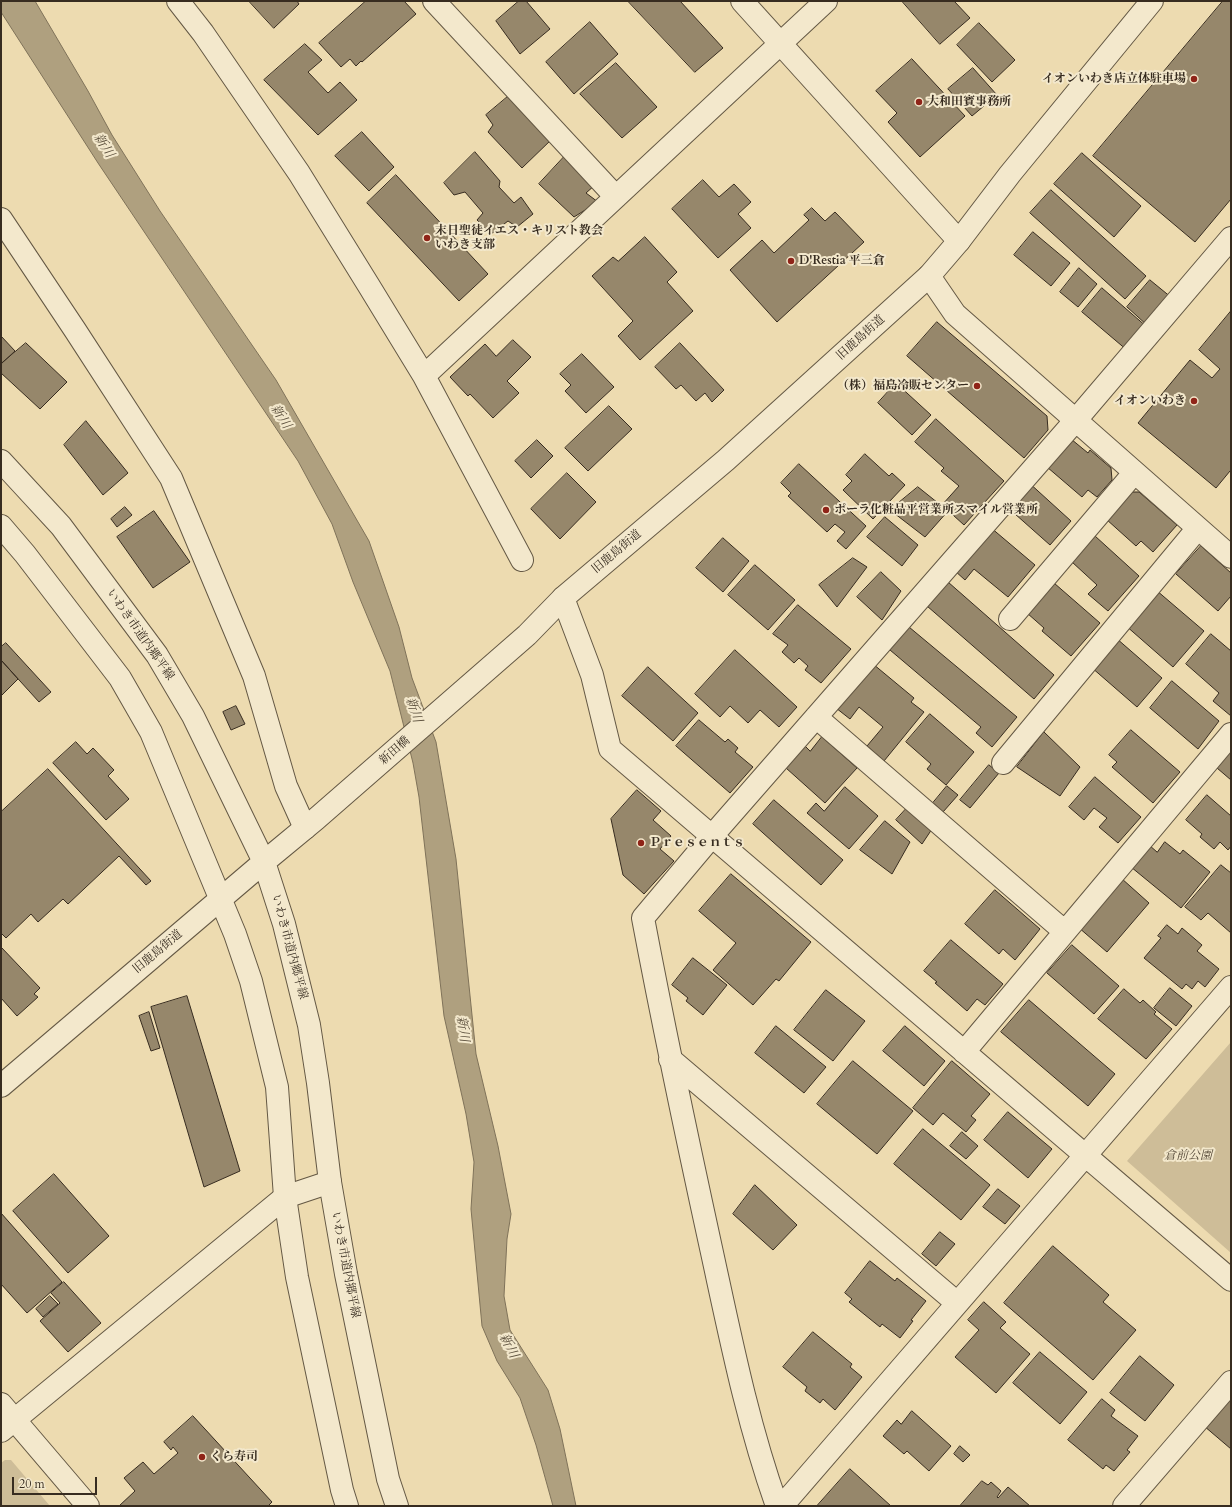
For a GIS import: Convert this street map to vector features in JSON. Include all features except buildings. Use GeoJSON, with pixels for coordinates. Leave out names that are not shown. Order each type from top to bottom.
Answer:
{"type":"FeatureCollection","features":[{"type":"Feature","properties":{"kind":"street"},"geometry":{"type":"LineString","coordinates":[[178,1],[203,33],[299,173],[424,376],[522,560]]}},
{"type":"Feature","properties":{"kind":"street"},"geometry":{"type":"LineString","coordinates":[[434,1],[616,196]]}},
{"type":"Feature","properties":{"kind":"street"},"geometry":{"type":"LineString","coordinates":[[742,1],[959,241]]}},
{"type":"Feature","properties":{"kind":"street"},"geometry":{"type":"LineString","coordinates":[[424,376],[826,1]]}},
{"type":"Feature","properties":{"kind":"street","name":"旧鹿島街道"},"geometry":{"type":"LineString","coordinates":[[527,634],[563,598],[726,460],[929,276],[959,241],[1010,174],[1152,1]]}},
{"type":"Feature","properties":{"kind":"street"},"geometry":{"type":"LineString","coordinates":[[1,219],[171,478],[254,676],[286,786],[311,824]]}},
{"type":"Feature","properties":{"kind":"street"},"geometry":{"type":"LineString","coordinates":[[777,1506],[762,1464],[742,1393],[670,1059],[643,918],[712,836],[1075,421],[1231,238]]}},
{"type":"Feature","properties":{"kind":"street"},"geometry":{"type":"LineString","coordinates":[[929,276],[955,314],[1231,557]]}},
{"type":"Feature","properties":{"kind":"street","name":"いわき市道内郷平線"},"geometry":{"type":"LineString","coordinates":[[2,463],[61,526],[157,655],[193,716],[264,862],[284,924],[309,1025],[318,1083],[330,1182],[346,1274],[385,1464],[397,1506]]}},
{"type":"Feature","properties":{"kind":"street"},"geometry":{"type":"LineString","coordinates":[[1010,619],[1134,473]]}},
{"type":"Feature","properties":{"kind":"street"},"geometry":{"type":"LineString","coordinates":[[1,526],[25,554],[120,678],[151,732],[221,898],[251,981],[277,1087],[285,1197],[297,1277],[342,1490],[347,1506]]}},
{"type":"Feature","properties":{"kind":"street"},"geometry":{"type":"LineString","coordinates":[[1003,763],[1198,528]]}},
{"type":"Feature","properties":{"kind":"street"},"geometry":{"type":"LineString","coordinates":[[563,598],[592,675],[610,749],[1231,1280]]}},
{"type":"Feature","properties":{"kind":"street","name":"新田橋"},"geometry":{"type":"LineString","coordinates":[[311,824],[527,634]]}},
{"type":"Feature","properties":{"kind":"street"},"geometry":{"type":"LineString","coordinates":[[816,717],[1064,931]]}},
{"type":"Feature","properties":{"kind":"street"},"geometry":{"type":"LineString","coordinates":[[964,1052],[1064,931],[1231,734]]}},
{"type":"Feature","properties":{"kind":"street","name":"旧鹿島街道"},"geometry":{"type":"LineString","coordinates":[[1,1086],[221,898],[311,824]]}},
{"type":"Feature","properties":{"kind":"street"},"geometry":{"type":"LineString","coordinates":[[782,1506],[1230,989]]}},
{"type":"Feature","properties":{"kind":"street"},"geometry":{"type":"LineString","coordinates":[[670,1059],[958,1303]]}},
{"type":"Feature","properties":{"kind":"street"},"geometry":{"type":"LineString","coordinates":[[88,1506],[6,1418],[285,1197],[330,1182]]}},
{"type":"Feature","properties":{"kind":"street"},"geometry":{"type":"LineString","coordinates":[[1124,1506],[1231,1382]]}},
{"type":"Feature","properties":{"kind":"green space","name":"倉前公園"},"geometry":{"type":"Polygon","coordinates":[[[1231,1042],[1231,1253],[1127,1161],[1231,1042]]]}},
{"type":"Feature","properties":{"kind":"green space"},"geometry":{"type":"Polygon","coordinates":[[[5,1460],[11,1460],[50,1506],[1,1506],[1,1463],[5,1460]]]}},
{"type":"Feature","properties":{"kind":"water","name":"新川"},"geometry":{"type":"Polygon","coordinates":[[[1,1],[35,1],[112,135],[160,211],[276,380],[369,541],[399,627],[412,678],[436,742],[456,859],[476,1054],[498,1146],[511,1214],[507,1239],[504,1296],[510,1330],[548,1390],[560,1429],[576,1506],[553,1506],[536,1445],[520,1398],[497,1361],[482,1326],[471,1209],[474,1162],[466,1114],[444,1016],[419,797],[413,763],[390,671],[353,582],[332,524],[298,461],[98,163],[1,12],[1,1]]]}},
{"type":"Feature","properties":{"kind":"place","name":"イオンいわき店立体駐車場"},"geometry":{"type":"Point","coordinates":[1194,79]}},
{"type":"Feature","properties":{"kind":"place","name":"大和田賓事務所"},"geometry":{"type":"Point","coordinates":[919,102]}},
{"type":"Feature","properties":{"kind":"place","name":"末日聖徒イエス・キリスト教会 いわき支部"},"geometry":{"type":"Point","coordinates":[427,238]}},
{"type":"Feature","properties":{"kind":"place","name":"D'Restia 平三倉"},"geometry":{"type":"Point","coordinates":[791,261]}},
{"type":"Feature","properties":{"kind":"place","name":"（株）福島冷販センター"},"geometry":{"type":"Point","coordinates":[977,386]}},
{"type":"Feature","properties":{"kind":"place","name":"イオンいわき"},"geometry":{"type":"Point","coordinates":[1194,401]}},
{"type":"Feature","properties":{"kind":"place","name":"ポーラ化粧品平営業所スマイル営業所"},"geometry":{"type":"Point","coordinates":[826,510]}},
{"type":"Feature","properties":{"kind":"place","name":"Ｐｒｅｓｅｎｔｓ"},"geometry":{"type":"Point","coordinates":[641,843]}},
{"type":"Feature","properties":{"kind":"place","name":"くら寿司"},"geometry":{"type":"Point","coordinates":[202,1457]}}]}
